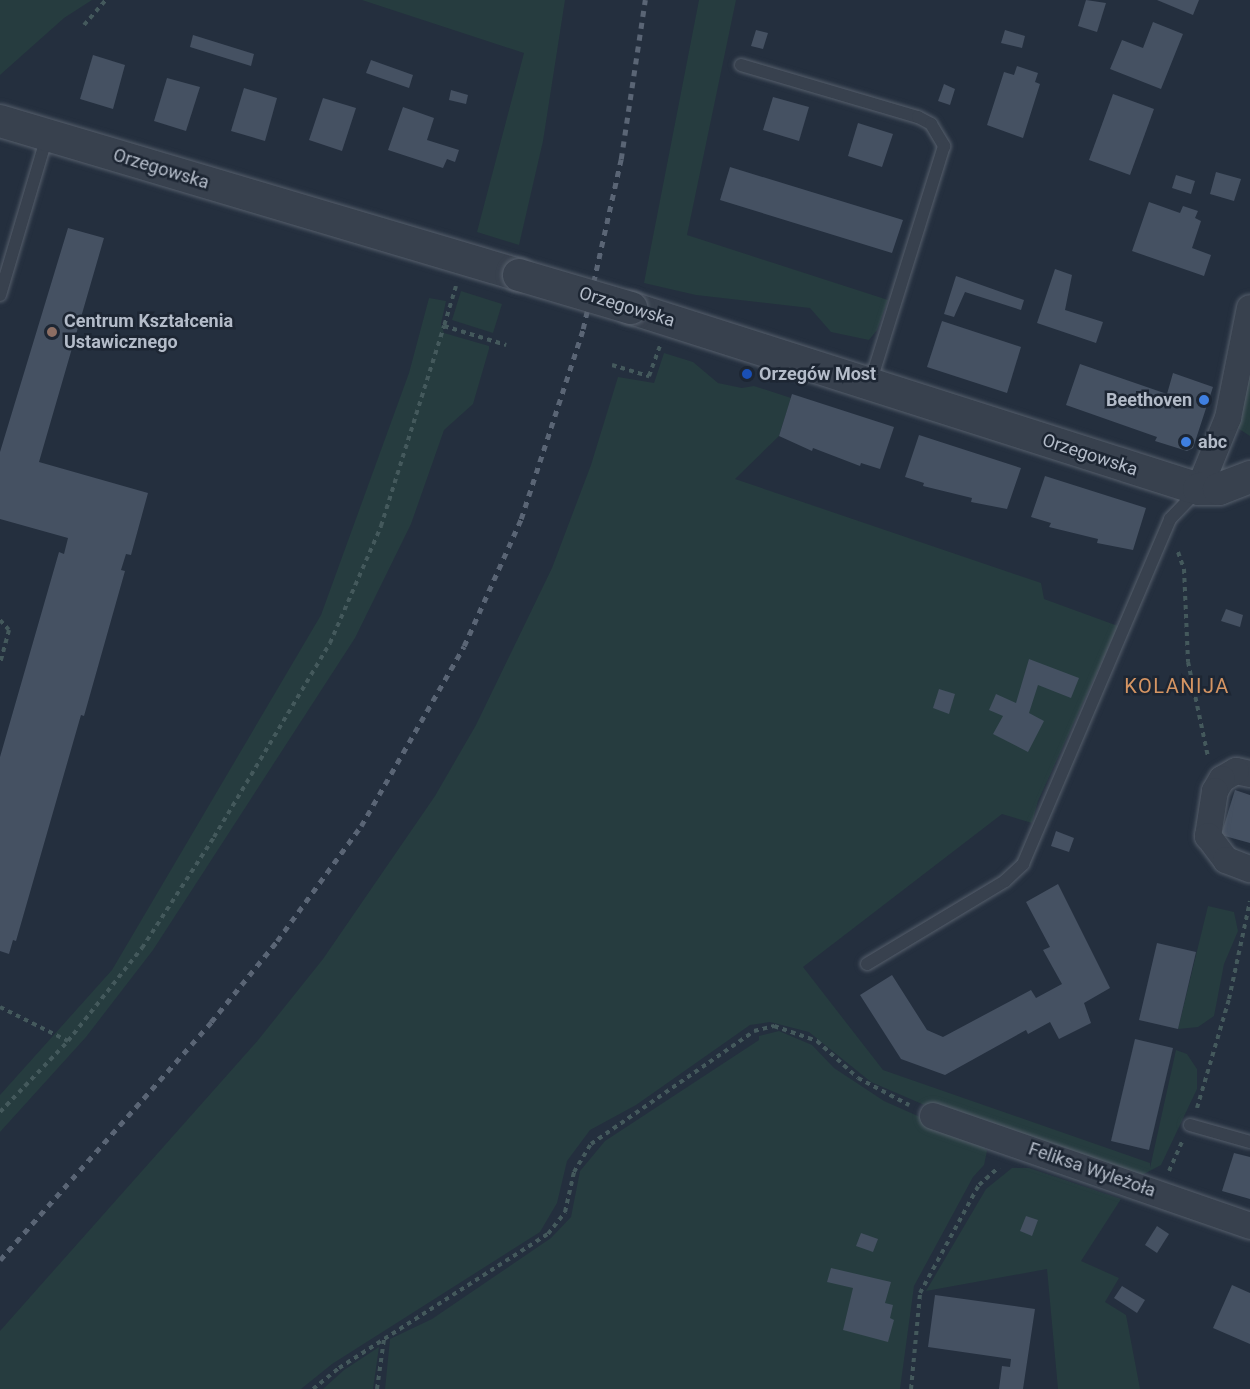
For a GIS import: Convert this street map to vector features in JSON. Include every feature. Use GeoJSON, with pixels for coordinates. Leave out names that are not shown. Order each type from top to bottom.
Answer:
{"type":"FeatureCollection","features":[{"type":"Feature","properties":{"kind":"street","name":"Orzegowska"},"geometry":{"type":"LineString","coordinates":[[0,120],[631,308],[1199,489],[1219,489],[1250,478]]}},
{"type":"Feature","properties":{"kind":"street"},"geometry":{"type":"LineString","coordinates":[[1199,489],[1228,418],[1250,308]]}},
{"type":"Feature","properties":{"kind":"street"},"geometry":{"type":"LineString","coordinates":[[1250,774],[1236,771],[1222,779],[1215,791],[1208,836],[1226,860],[1250,868]]}},
{"type":"Feature","properties":{"kind":"street","name":"Feliksa Wyleżoła"},"geometry":{"type":"LineString","coordinates":[[933,1116],[1250,1226]]}},
{"type":"Feature","properties":{"kind":"lane"},"geometry":{"type":"LineString","coordinates":[[741,65],[918,117],[930,124],[944,146],[870,383]]}},
{"type":"Feature","properties":{"kind":"lane"},"geometry":{"type":"LineString","coordinates":[[0,295],[48,135]]}},
{"type":"Feature","properties":{"kind":"lane"},"geometry":{"type":"LineString","coordinates":[[867,964],[1005,881],[1023,864],[1167,526],[1199,489]]}},
{"type":"Feature","properties":{"kind":"lane"},"geometry":{"type":"LineString","coordinates":[[1190,1125],[1250,1142]]}},
{"type":"Feature","properties":{"kind":"path"},"geometry":{"type":"LineString","coordinates":[[84,25],[106,0]]}},
{"type":"Feature","properties":{"kind":"path"},"geometry":{"type":"LineString","coordinates":[[0,1112],[68,1041],[142,948],[214,837],[330,643],[381,526],[457,281]]}},
{"type":"Feature","properties":{"kind":"path"},"geometry":{"type":"LineString","coordinates":[[444,326],[506,345]]}},
{"type":"Feature","properties":{"kind":"path"},"geometry":{"type":"LineString","coordinates":[[612,364],[650,376],[658,354]]}},
{"type":"Feature","properties":{"kind":"path"},"geometry":{"type":"LineString","coordinates":[[1167,526],[1184,569],[1188,662],[1215,791]]}},
{"type":"Feature","properties":{"kind":"path"},"geometry":{"type":"LineString","coordinates":[[0,620],[9,630],[0,664]]}},
{"type":"Feature","properties":{"kind":"path"},"geometry":{"type":"LineString","coordinates":[[1158,1193],[1190,1125],[1216,1050],[1250,901]]}},
{"type":"Feature","properties":{"kind":"path"},"geometry":{"type":"LineString","coordinates":[[0,1007],[68,1041]]}},
{"type":"Feature","properties":{"kind":"path"},"geometry":{"type":"LineString","coordinates":[[313,1389],[384,1338],[437,1308],[548,1234],[565,1212],[574,1172],[591,1144],[754,1031],[774,1026],[818,1041],[843,1067],[877,1091],[933,1116]]}},
{"type":"Feature","properties":{"kind":"path"},"geometry":{"type":"LineString","coordinates":[[911,1389],[920,1293],[979,1185],[1022,1146]]}},
{"type":"Feature","properties":{"kind":"path"},"geometry":{"type":"LineString","coordinates":[[377,1389],[384,1338]]}},
{"type":"Feature","properties":{"kind":"green space"},"geometry":{"type":"Polygon","coordinates":[[[0,0],[92,0],[64,18],[0,75],[0,0]]]}},
{"type":"Feature","properties":{"kind":"green space"},"geometry":{"type":"Polygon","coordinates":[[[362,0],[565,0],[543,141],[519,245],[477,232],[524,53],[362,0]]]}},
{"type":"Feature","properties":{"kind":"green space"},"geometry":{"type":"Polygon","coordinates":[[[699,0],[736,0],[687,235],[888,300],[877,330],[869,340],[831,332],[810,308],[696,295],[644,283],[699,0]]]}},
{"type":"Feature","properties":{"kind":"green space"},"geometry":{"type":"Polygon","coordinates":[[[461,291],[502,304],[493,333],[452,320],[461,291]]]}},
{"type":"Feature","properties":{"kind":"green space"},"geometry":{"type":"Polygon","coordinates":[[[429,298],[446,301],[441,324],[444,333],[489,346],[489,349],[473,404],[444,430],[411,524],[355,638],[153,950],[86,1037],[0,1132],[0,1095],[112,970],[321,615],[409,373],[429,298]]]}},
{"type":"Feature","properties":{"kind":"green space"},"geometry":{"type":"Polygon","coordinates":[[[664,353],[693,362],[718,383],[742,388],[754,386],[791,398],[779,436],[735,479],[1041,583],[1044,599],[1118,626],[1038,801],[1032,823],[1002,814],[803,967],[883,1070],[1150,1163],[1150,1168],[1176,1050],[1187,1054],[1197,1069],[1197,1089],[1161,1165],[1140,1176],[936,1110],[871,1082],[809,1032],[770,1022],[750,1025],[636,1105],[590,1130],[567,1161],[557,1203],[540,1232],[332,1364],[301,1389],[0,1389],[0,1331],[259,1039],[323,959],[435,796],[476,725],[552,568],[591,465],[618,377],[654,383],[664,353]]]}},
{"type":"Feature","properties":{"kind":"green space"},"geometry":{"type":"Polygon","coordinates":[[[1250,355],[1250,436],[1239,429],[1238,420],[1250,355]]]}},
{"type":"Feature","properties":{"kind":"green space"},"geometry":{"type":"Polygon","coordinates":[[[1208,906],[1234,912],[1238,931],[1224,964],[1214,1016],[1198,1027],[1178,1029],[1208,906]]]}},
{"type":"Feature","properties":{"kind":"green space"},"geometry":{"type":"Polygon","coordinates":[[[779,1031],[812,1045],[834,1068],[884,1101],[981,1144],[987,1151],[984,1165],[973,1177],[914,1286],[900,1389],[385,1389],[390,1339],[432,1319],[551,1238],[571,1217],[580,1171],[605,1141],[759,1040],[759,1036],[779,1031]]]}},
{"type":"Feature","properties":{"kind":"green space"},"geometry":{"type":"Polygon","coordinates":[[[1012,1168],[1029,1168],[1121,1199],[1081,1261],[1119,1278],[1105,1302],[1126,1315],[1140,1389],[1058,1389],[1047,1269],[926,1291],[986,1189],[1012,1168]]]}},
{"type":"Feature","properties":{"kind":"green space"},"geometry":{"type":"Polygon","coordinates":[[[379,1347],[373,1389],[323,1389],[344,1370],[379,1347]]]}},
{"type":"Feature","properties":{"kind":"building"},"geometry":{"type":"Polygon","coordinates":[[[1086,0],[1106,3],[1097,32],[1078,26],[1086,0]]]}},
{"type":"Feature","properties":{"kind":"building"},"geometry":{"type":"Polygon","coordinates":[[[1157,0],[1199,0],[1193,15],[1157,0]]]}},
{"type":"Feature","properties":{"kind":"building"},"geometry":{"type":"Polygon","coordinates":[[[1153,22],[1183,34],[1161,89],[1110,69],[1122,40],[1143,48],[1153,22]]]}},
{"type":"Feature","properties":{"kind":"building"},"geometry":{"type":"Polygon","coordinates":[[[756,30],[768,33],[763,49],[751,46],[756,30]]]}},
{"type":"Feature","properties":{"kind":"building"},"geometry":{"type":"Polygon","coordinates":[[[1005,30],[1025,36],[1022,48],[1001,43],[1005,30]]]}},
{"type":"Feature","properties":{"kind":"building"},"geometry":{"type":"Polygon","coordinates":[[[193,35],[254,54],[251,66],[190,47],[193,35]]]}},
{"type":"Feature","properties":{"kind":"building"},"geometry":{"type":"Polygon","coordinates":[[[93,55],[125,65],[113,109],[80,99],[93,55]]]}},
{"type":"Feature","properties":{"kind":"building"},"geometry":{"type":"Polygon","coordinates":[[[371,60],[413,75],[409,88],[366,73],[371,60]]]}},
{"type":"Feature","properties":{"kind":"building"},"geometry":{"type":"Polygon","coordinates":[[[1017,66],[1038,73],[1035,82],[1040,84],[1023,138],[987,125],[1004,72],[1014,75],[1017,66]]]}},
{"type":"Feature","properties":{"kind":"building"},"geometry":{"type":"Polygon","coordinates":[[[167,78],[200,87],[186,131],[154,121],[167,78]]]}},
{"type":"Feature","properties":{"kind":"building"},"geometry":{"type":"Polygon","coordinates":[[[944,84],[955,89],[950,105],[938,101],[944,84]]]}},
{"type":"Feature","properties":{"kind":"building"},"geometry":{"type":"Polygon","coordinates":[[[244,88],[277,98],[265,141],[231,131],[244,88]]]}},
{"type":"Feature","properties":{"kind":"building"},"geometry":{"type":"Polygon","coordinates":[[[451,90],[468,95],[466,104],[449,100],[451,90]]]}},
{"type":"Feature","properties":{"kind":"building"},"geometry":{"type":"Polygon","coordinates":[[[1113,94],[1154,109],[1130,175],[1089,160],[1113,94]]]}},
{"type":"Feature","properties":{"kind":"building"},"geometry":{"type":"Polygon","coordinates":[[[773,97],[809,107],[799,141],[763,130],[773,97]]]}},
{"type":"Feature","properties":{"kind":"building"},"geometry":{"type":"Polygon","coordinates":[[[323,98],[356,108],[342,151],[309,140],[323,98]]]}},
{"type":"Feature","properties":{"kind":"building"},"geometry":{"type":"Polygon","coordinates":[[[403,107],[434,118],[427,140],[459,150],[455,162],[447,159],[443,168],[388,150],[403,107]]]}},
{"type":"Feature","properties":{"kind":"building"},"geometry":{"type":"Polygon","coordinates":[[[858,123],[893,134],[882,167],[848,156],[858,123]]]}},
{"type":"Feature","properties":{"kind":"building"},"geometry":{"type":"Polygon","coordinates":[[[730,167],[903,220],[892,253],[720,200],[730,167]]]}},
{"type":"Feature","properties":{"kind":"building"},"geometry":{"type":"Polygon","coordinates":[[[1216,172],[1241,179],[1234,201],[1210,194],[1216,172]]]}},
{"type":"Feature","properties":{"kind":"building"},"geometry":{"type":"Polygon","coordinates":[[[1176,175],[1195,181],[1191,194],[1172,188],[1176,175]]]}},
{"type":"Feature","properties":{"kind":"building"},"geometry":{"type":"Polygon","coordinates":[[[1149,202],[1180,213],[1183,206],[1198,211],[1195,218],[1201,221],[1192,248],[1211,255],[1204,276],[1132,251],[1149,202]]]}},
{"type":"Feature","properties":{"kind":"building"},"geometry":{"type":"Polygon","coordinates":[[[68,228],[104,238],[39,462],[148,493],[131,555],[126,554],[121,570],[125,571],[84,716],[81,715],[16,941],[13,940],[9,954],[0,951],[0,757],[59,552],[64,554],[68,538],[0,519],[0,452],[68,228]]]}},
{"type":"Feature","properties":{"kind":"building"},"geometry":{"type":"Polygon","coordinates":[[[1055,269],[1072,275],[1065,310],[1103,322],[1096,343],[1037,323],[1055,269]]]}},
{"type":"Feature","properties":{"kind":"building"},"geometry":{"type":"Polygon","coordinates":[[[956,276],[1024,300],[1021,310],[965,292],[954,317],[944,314],[956,276]]]}},
{"type":"Feature","properties":{"kind":"building"},"geometry":{"type":"Polygon","coordinates":[[[942,321],[1021,347],[1007,393],[927,367],[942,321]]]}},
{"type":"Feature","properties":{"kind":"building"},"geometry":{"type":"Polygon","coordinates":[[[1080,364],[1167,394],[1173,373],[1213,387],[1193,448],[1187,451],[1155,441],[1157,437],[1066,405],[1080,364]]]}},
{"type":"Feature","properties":{"kind":"building"},"geometry":{"type":"Polygon","coordinates":[[[792,394],[894,427],[880,469],[861,463],[860,466],[813,448],[812,451],[779,436],[792,394]]]}},
{"type":"Feature","properties":{"kind":"building"},"geometry":{"type":"Polygon","coordinates":[[[919,435],[1021,468],[1007,509],[971,502],[972,498],[923,486],[924,483],[905,477],[919,435]]]}},
{"type":"Feature","properties":{"kind":"building"},"geometry":{"type":"Polygon","coordinates":[[[1045,476],[1146,508],[1133,550],[1097,543],[1098,539],[1049,527],[1051,523],[1031,517],[1045,476]]]}},
{"type":"Feature","properties":{"kind":"building"},"geometry":{"type":"Polygon","coordinates":[[[1226,609],[1243,615],[1240,627],[1221,621],[1226,609]]]}},
{"type":"Feature","properties":{"kind":"building"},"geometry":{"type":"Polygon","coordinates":[[[1029,659],[1079,678],[1071,698],[1038,685],[1029,713],[1044,721],[1028,752],[993,734],[1003,716],[989,710],[996,694],[1016,703],[1029,659]]]}},
{"type":"Feature","properties":{"kind":"building"},"geometry":{"type":"Polygon","coordinates":[[[939,689],[955,694],[949,714],[933,708],[939,689]]]}},
{"type":"Feature","properties":{"kind":"building"},"geometry":{"type":"Polygon","coordinates":[[[1235,790],[1250,795],[1250,843],[1221,835],[1235,790]]]}},
{"type":"Feature","properties":{"kind":"building"},"geometry":{"type":"Polygon","coordinates":[[[1056,831],[1074,838],[1069,852],[1051,846],[1056,831]]]}},
{"type":"Feature","properties":{"kind":"building"},"geometry":{"type":"Polygon","coordinates":[[[1058,884],[1110,988],[1084,1003],[1091,1023],[1059,1039],[1050,1022],[1028,1034],[1026,1030],[945,1075],[901,1059],[860,995],[892,975],[927,1030],[943,1037],[1031,990],[1036,998],[1062,984],[1043,950],[1050,947],[1026,902],[1058,884]]]}},
{"type":"Feature","properties":{"kind":"building"},"geometry":{"type":"Polygon","coordinates":[[[1157,943],[1196,952],[1178,1029],[1139,1020],[1157,943]]]}},
{"type":"Feature","properties":{"kind":"building"},"geometry":{"type":"Polygon","coordinates":[[[1135,1039],[1173,1048],[1149,1150],[1111,1141],[1135,1039]]]}},
{"type":"Feature","properties":{"kind":"building"},"geometry":{"type":"Polygon","coordinates":[[[1234,1153],[1250,1157],[1250,1199],[1222,1191],[1234,1153]]]}},
{"type":"Feature","properties":{"kind":"building"},"geometry":{"type":"Polygon","coordinates":[[[1026,1216],[1038,1220],[1032,1236],[1020,1231],[1026,1216]]]}},
{"type":"Feature","properties":{"kind":"building"},"geometry":{"type":"Polygon","coordinates":[[[1157,1226],[1169,1234],[1157,1253],[1145,1245],[1157,1226]]]}},
{"type":"Feature","properties":{"kind":"building"},"geometry":{"type":"Polygon","coordinates":[[[861,1233],[878,1239],[873,1252],[856,1246],[861,1233]]]}},
{"type":"Feature","properties":{"kind":"building"},"geometry":{"type":"Polygon","coordinates":[[[831,1268],[891,1282],[885,1303],[893,1305],[890,1318],[894,1320],[888,1342],[843,1330],[853,1288],[827,1282],[831,1268]]]}},
{"type":"Feature","properties":{"kind":"building"},"geometry":{"type":"Polygon","coordinates":[[[1232,1285],[1250,1293],[1250,1344],[1213,1328],[1232,1285]]]}},
{"type":"Feature","properties":{"kind":"building"},"geometry":{"type":"Polygon","coordinates":[[[1122,1286],[1145,1300],[1137,1313],[1114,1298],[1122,1286]]]}},
{"type":"Feature","properties":{"kind":"building"},"geometry":{"type":"Polygon","coordinates":[[[935,1295],[1035,1309],[1023,1389],[999,1389],[1002,1366],[1010,1367],[1011,1359],[928,1347],[935,1295]]]}},
{"type":"Feature","properties":{"kind":"railway"},"geometry":{"type":"LineString","coordinates":[[0,1260],[211,1022],[277,941],[361,826],[464,646],[521,519],[583,329],[621,159],[645,0]]}},
{"type":"Feature","properties":{"kind":"place","name":"Centrum Kształcenia Ustawicznego"},"geometry":{"type":"Point","coordinates":[52,332]}},
{"type":"Feature","properties":{"kind":"place","name":"Orzegów Most"},"geometry":{"type":"Point","coordinates":[747,374]}},
{"type":"Feature","properties":{"kind":"place","name":"Beethoven"},"geometry":{"type":"Point","coordinates":[1204,400]}},
{"type":"Feature","properties":{"kind":"place","name":"abc"},"geometry":{"type":"Point","coordinates":[1186,442]}},
{"type":"Feature","properties":{"kind":"district","name":"KOLANIJA"},"geometry":{"type":"Point","coordinates":[1177,686]}}]}
